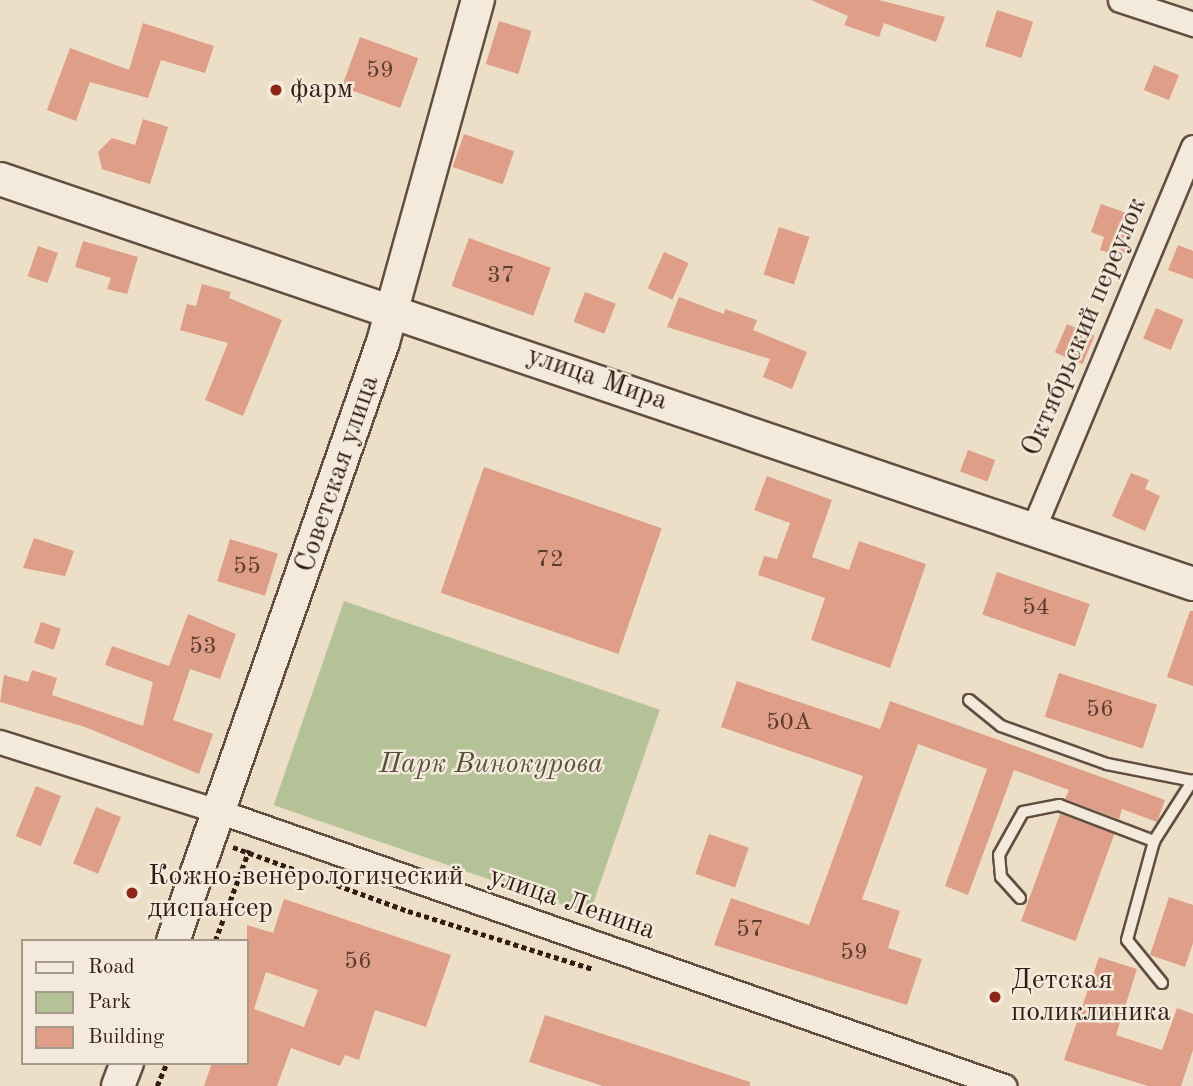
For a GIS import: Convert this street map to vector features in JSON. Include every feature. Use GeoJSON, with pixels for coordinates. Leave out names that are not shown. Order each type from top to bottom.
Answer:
{"type":"FeatureCollection","features":[{"type":"Feature","properties":{"kind":"main road","name":"Советская улица"},"geometry":{"type":"LineString","coordinates":[[174,939],[221,812],[383,342],[389,308],[478,0]]}},
{"type":"Feature","properties":{"kind":"main road","name":"улица Мира"},"geometry":{"type":"LineString","coordinates":[[0,179],[389,308],[1193,584]]}},
{"type":"Feature","properties":{"kind":"main road"},"geometry":{"type":"LineString","coordinates":[[118,1086],[126,1065]]}},
{"type":"Feature","properties":{"kind":"street"},"geometry":{"type":"LineString","coordinates":[[1120,0],[1193,24]]}},
{"type":"Feature","properties":{"kind":"street","name":"Октябрьский переулок"},"geometry":{"type":"LineString","coordinates":[[1033,530],[1193,147]]}},
{"type":"Feature","properties":{"kind":"street","name":"улица Ленина"},"geometry":{"type":"LineString","coordinates":[[0,742],[221,812],[1004,1086]]}},
{"type":"Feature","properties":{"kind":"lane"},"geometry":{"type":"LineString","coordinates":[[969,700],[1001,726],[1096,760],[1193,781],[1154,841],[1127,940],[1162,983]]}},
{"type":"Feature","properties":{"kind":"lane"},"geometry":{"type":"LineString","coordinates":[[1020,898],[1001,877],[999,855],[1023,812],[1059,805],[1154,841]]}},
{"type":"Feature","properties":{"kind":"path"},"geometry":{"type":"LineString","coordinates":[[216,939],[259,826]]}},
{"type":"Feature","properties":{"kind":"path"},"geometry":{"type":"LineString","coordinates":[[157,1086],[166,1065]]}},
{"type":"Feature","properties":{"kind":"green space","name":"Парк Винокурова"},"geometry":{"type":"Polygon","coordinates":[[[344,601],[660,710],[589,914],[274,805],[344,601]]]}},
{"type":"Feature","properties":{"kind":"building"},"geometry":{"type":"Polygon","coordinates":[[[811,0],[879,0],[945,17],[936,42],[884,23],[879,37],[844,25],[848,16],[811,0]]]}},
{"type":"Feature","properties":{"kind":"building"},"geometry":{"type":"Polygon","coordinates":[[[997,10],[1033,22],[1021,58],[985,46],[997,10]]]}},
{"type":"Feature","properties":{"kind":"building"},"geometry":{"type":"Polygon","coordinates":[[[499,21],[532,31],[518,74],[486,64],[499,21]]]}},
{"type":"Feature","properties":{"kind":"building"},"geometry":{"type":"Polygon","coordinates":[[[143,23],[214,46],[205,73],[161,60],[148,98],[90,82],[76,121],[47,110],[70,48],[129,70],[143,23]]]}},
{"type":"Feature","properties":{"kind":"building"},"geometry":{"type":"Polygon","coordinates":[[[360,37],[418,58],[400,108],[342,87],[360,37]]]}},
{"type":"Feature","properties":{"kind":"building"},"geometry":{"type":"Polygon","coordinates":[[[1154,65],[1179,75],[1169,100],[1144,90],[1154,65]]]}},
{"type":"Feature","properties":{"kind":"building"},"geometry":{"type":"Polygon","coordinates":[[[143,119],[168,127],[150,184],[102,169],[98,152],[112,138],[135,145],[143,119]]]}},
{"type":"Feature","properties":{"kind":"building"},"geometry":{"type":"Polygon","coordinates":[[[464,134],[514,151],[503,184],[453,167],[464,134]]]}},
{"type":"Feature","properties":{"kind":"building"},"geometry":{"type":"Polygon","coordinates":[[[1101,204],[1138,217],[1123,258],[1100,250],[1104,237],[1091,232],[1101,204]]]}},
{"type":"Feature","properties":{"kind":"building"},"geometry":{"type":"Polygon","coordinates":[[[779,227],[809,237],[794,284],[764,275],[779,227]]]}},
{"type":"Feature","properties":{"kind":"building"},"geometry":{"type":"Polygon","coordinates":[[[469,238],[551,268],[533,316],[452,286],[469,238]]]}},
{"type":"Feature","properties":{"kind":"building"},"geometry":{"type":"Polygon","coordinates":[[[83,241],[138,257],[127,294],[107,289],[111,278],[75,267],[83,241]]]}},
{"type":"Feature","properties":{"kind":"building"},"geometry":{"type":"Polygon","coordinates":[[[1178,245],[1193,251],[1193,279],[1168,270],[1178,245]]]}},
{"type":"Feature","properties":{"kind":"building"},"geometry":{"type":"Polygon","coordinates":[[[38,246],[58,253],[47,283],[28,276],[38,246]]]}},
{"type":"Feature","properties":{"kind":"building"},"geometry":{"type":"Polygon","coordinates":[[[664,252],[689,263],[672,300],[648,289],[664,252]]]}},
{"type":"Feature","properties":{"kind":"building"},"geometry":{"type":"Polygon","coordinates":[[[202,284],[231,292],[229,298],[282,320],[243,416],[205,400],[228,343],[180,330],[187,304],[196,306],[202,284]]]}},
{"type":"Feature","properties":{"kind":"building"},"geometry":{"type":"Polygon","coordinates":[[[585,292],[616,304],[604,334],[574,322],[585,292]]]}},
{"type":"Feature","properties":{"kind":"building"},"geometry":{"type":"Polygon","coordinates":[[[679,297],[724,314],[725,309],[757,320],[753,330],[807,352],[792,389],[763,377],[770,359],[667,327],[679,297]]]}},
{"type":"Feature","properties":{"kind":"building"},"geometry":{"type":"Polygon","coordinates":[[[1156,308],[1184,320],[1171,350],[1143,338],[1156,308]]]}},
{"type":"Feature","properties":{"kind":"building"},"geometry":{"type":"Polygon","coordinates":[[[1067,324],[1095,336],[1083,364],[1055,353],[1067,324]]]}},
{"type":"Feature","properties":{"kind":"building"},"geometry":{"type":"Polygon","coordinates":[[[968,450],[995,460],[987,482],[960,472],[968,450]]]}},
{"type":"Feature","properties":{"kind":"building"},"geometry":{"type":"Polygon","coordinates":[[[484,467],[662,528],[618,654],[441,593],[484,467]]]}},
{"type":"Feature","properties":{"kind":"building"},"geometry":{"type":"Polygon","coordinates":[[[1131,473],[1149,480],[1145,489],[1160,496],[1145,531],[1112,516],[1131,473]]]}},
{"type":"Feature","properties":{"kind":"building"},"geometry":{"type":"Polygon","coordinates":[[[767,476],[832,500],[812,557],[849,570],[859,541],[926,564],[890,668],[811,640],[825,598],[758,575],[764,556],[777,559],[790,523],[754,510],[767,476]]]}},
{"type":"Feature","properties":{"kind":"building"},"geometry":{"type":"Polygon","coordinates":[[[34,538],[74,551],[65,576],[23,568],[34,538]]]}},
{"type":"Feature","properties":{"kind":"building"},"geometry":{"type":"Polygon","coordinates":[[[230,539],[278,554],[265,596],[217,581],[230,539]]]}},
{"type":"Feature","properties":{"kind":"building"},"geometry":{"type":"Polygon","coordinates":[[[997,572],[1090,604],[1075,646],[982,615],[997,572]]]}},
{"type":"Feature","properties":{"kind":"building"},"geometry":{"type":"Polygon","coordinates":[[[1190,611],[1193,611],[1193,686],[1167,677],[1190,611]]]}},
{"type":"Feature","properties":{"kind":"building"},"geometry":{"type":"Polygon","coordinates":[[[188,614],[236,634],[220,679],[190,669],[173,720],[213,734],[199,774],[85,727],[0,702],[4,675],[28,682],[32,670],[57,678],[52,695],[143,726],[153,682],[105,665],[112,646],[169,666],[188,614]]]}},
{"type":"Feature","properties":{"kind":"building"},"geometry":{"type":"Polygon","coordinates":[[[41,622],[61,629],[54,650],[34,643],[41,622]]]}},
{"type":"Feature","properties":{"kind":"building"},"geometry":{"type":"Polygon","coordinates":[[[1059,673],[1157,705],[1143,749],[1045,717],[1059,673]]]}},
{"type":"Feature","properties":{"kind":"building"},"geometry":{"type":"Polygon","coordinates":[[[737,681],[880,729],[890,701],[1165,800],[1157,822],[1122,809],[1119,819],[1065,799],[1069,790],[1014,770],[968,895],[945,886],[987,769],[918,744],[862,899],[900,911],[888,948],[922,959],[907,1005],[714,945],[731,898],[809,925],[863,776],[721,727],[737,681]]]}},
{"type":"Feature","properties":{"kind":"building"},"geometry":{"type":"Polygon","coordinates":[[[36,786],[61,796],[41,846],[16,836],[36,786]]]}},
{"type":"Feature","properties":{"kind":"building"},"geometry":{"type":"Polygon","coordinates":[[[96,807],[121,817],[98,874],[73,864],[96,807]]]}},
{"type":"Feature","properties":{"kind":"building"},"geometry":{"type":"Polygon","coordinates":[[[1060,814],[1115,834],[1076,941],[1021,921],[1060,814]]]}},
{"type":"Feature","properties":{"kind":"building"},"geometry":{"type":"Polygon","coordinates":[[[709,834],[749,848],[735,887],[695,874],[709,834]]]}},
{"type":"Feature","properties":{"kind":"building"},"geometry":{"type":"Polygon","coordinates":[[[1169,897],[1193,905],[1193,943],[1185,967],[1150,955],[1169,897]]]}},
{"type":"Feature","properties":{"kind":"building"},"geometry":{"type":"Polygon","coordinates":[[[284,899],[451,955],[426,1027],[375,1010],[359,1060],[345,1055],[340,1066],[291,1048],[277,1086],[204,1086],[211,1065],[248,1065],[247,925],[273,933],[284,899]],[[266,972],[254,1009],[304,1027],[318,990],[266,972]]]}},
{"type":"Feature","properties":{"kind":"building"},"geometry":{"type":"Polygon","coordinates":[[[1099,957],[1137,969],[1116,1035],[1162,1050],[1177,1008],[1193,1014],[1193,1050],[1181,1086],[1148,1086],[1064,1060],[1099,957]]]}},
{"type":"Feature","properties":{"kind":"building"},"geometry":{"type":"Polygon","coordinates":[[[545,1015],[750,1082],[750,1086],[603,1086],[529,1062],[545,1015]]]}},
{"type":"Feature","properties":{"kind":"place","name":"фарм"},"geometry":{"type":"Point","coordinates":[276,90]}},
{"type":"Feature","properties":{"kind":"place","name":"Кожно-венерологический диспансер"},"geometry":{"type":"Point","coordinates":[132,893]}},
{"type":"Feature","properties":{"kind":"place","name":"Детская поликлиника"},"geometry":{"type":"Point","coordinates":[995,997]}}]}
